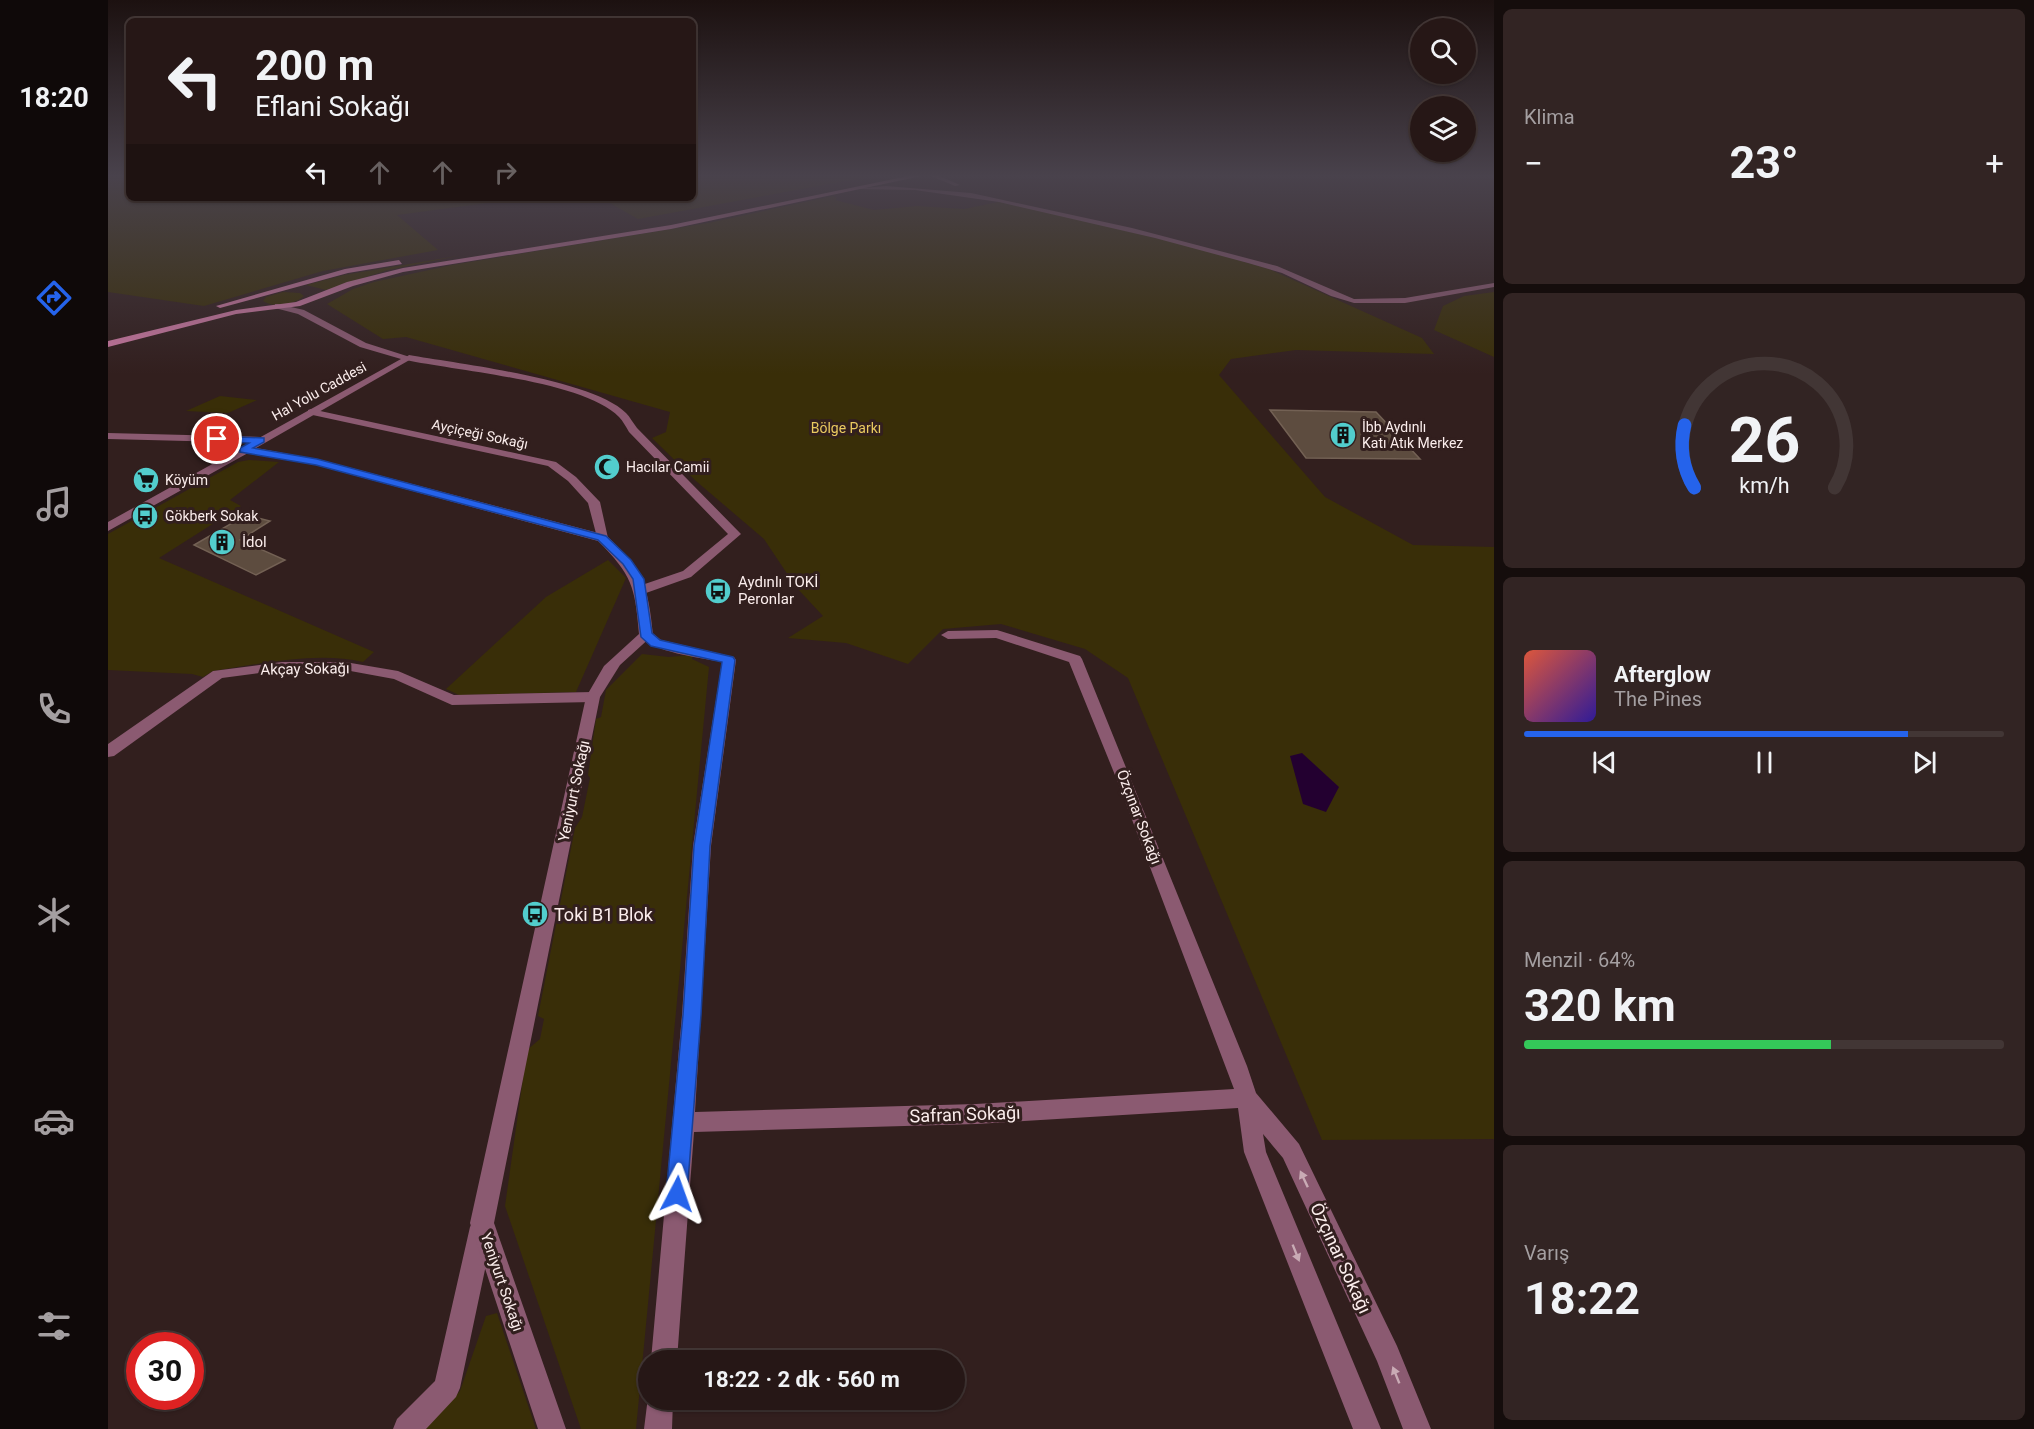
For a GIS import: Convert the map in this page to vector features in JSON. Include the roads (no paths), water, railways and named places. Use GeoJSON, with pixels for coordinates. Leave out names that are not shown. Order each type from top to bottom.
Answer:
{"type":"FeatureCollection","features":[{"type":"Feature","properties":{"kind":"main road"},"geometry":{"type":"LineString","coordinates":[[441,255],[534,241]]}},
{"type":"Feature","properties":{"kind":"main road"},"geometry":{"type":"LineString","coordinates":[[108,344],[219,316],[297,304],[366,279],[403,270],[582,241]]}},
{"type":"Feature","properties":{"kind":"main road"},"geometry":{"type":"LineString","coordinates":[[108,339],[279,289],[348,271],[406,261]]}},
{"type":"Feature","properties":{"kind":"main road"},"geometry":{"type":"LineString","coordinates":[[279,289],[306,288],[312,290],[313,297]]}},
{"type":"Feature","properties":{"kind":"main road"},"geometry":{"type":"LineString","coordinates":[[261,294],[254,300],[255,303],[273,306]]}},
{"type":"Feature","properties":{"kind":"street"},"geometry":{"type":"LineString","coordinates":[[1171,241],[1286,272],[1334,294],[1356,301],[1392,300],[1494,285]]}},
{"type":"Feature","properties":{"kind":"street"},"geometry":{"type":"LineString","coordinates":[[1203,241],[1278,266],[1356,301]]}},
{"type":"Feature","properties":{"kind":"street","name":"Hal Yolu Caddesi"},"geometry":{"type":"LineString","coordinates":[[313,297],[311,306],[372,342],[410,358]]}},
{"type":"Feature","properties":{"kind":"street","name":"Hal Yolu Caddesi"},"geometry":{"type":"LineString","coordinates":[[273,306],[301,312],[363,345],[410,358]]}},
{"type":"Feature","properties":{"kind":"street"},"geometry":{"type":"LineString","coordinates":[[410,358],[564,387],[596,398],[622,414],[633,430],[735,534],[687,574],[641,590]]}},
{"type":"Feature","properties":{"kind":"street","name":"Hal Yolu Caddesi"},"geometry":{"type":"LineString","coordinates":[[108,527],[410,358]]}},
{"type":"Feature","properties":{"kind":"street","name":"Ayçiçeği Sokağı"},"geometry":{"type":"LineString","coordinates":[[311,412],[552,464],[572,479],[594,502],[602,538]]}},
{"type":"Feature","properties":{"kind":"street"},"geometry":{"type":"LineString","coordinates":[[108,436],[261,440]]}},
{"type":"Feature","properties":{"kind":"street"},"geometry":{"type":"LineString","coordinates":[[244,450],[317,462],[602,538],[627,562],[639,579],[646,634],[656,643],[729,660],[702,846],[692,1015],[665,1350]]}},
{"type":"Feature","properties":{"kind":"street","name":"Hal Yolu Caddesi"},"geometry":{"type":"LineString","coordinates":[[108,518],[201,469],[244,450]]}},
{"type":"Feature","properties":{"kind":"street","name":"Yeniyurt Sokağı"},"geometry":{"type":"LineString","coordinates":[[552,1429],[482,1222],[593,697],[602,676],[646,634]]}},
{"type":"Feature","properties":{"kind":"street","name":"Özçınar Sokağı"},"geometry":{"type":"LineString","coordinates":[[948,635],[997,634],[1075,659],[1237,1066],[1247,1098],[1255,1152],[1366,1429]]}},
{"type":"Feature","properties":{"kind":"street","name":"Akçay Sokağı"},"geometry":{"type":"LineString","coordinates":[[108,752],[218,674],[282,666],[345,666],[398,675],[452,700],[593,697]]}},
{"type":"Feature","properties":{"kind":"street","name":"Safran Sokağı"},"geometry":{"type":"LineString","coordinates":[[683,1122],[976,1114],[1247,1098]]}},
{"type":"Feature","properties":{"kind":"street","name":"Özçınar Sokağı"},"geometry":{"type":"LineString","coordinates":[[1247,1098],[1291,1151],[1388,1355],[1417,1429]]}},
{"type":"Feature","properties":{"kind":"street"},"geometry":{"type":"LineString","coordinates":[[407,1429],[447,1388],[482,1222]]}},
{"type":"Feature","properties":{"kind":"street"},"geometry":{"type":"LineString","coordinates":[[658,1429],[659,1410]]}},
{"type":"Feature","properties":{"kind":"place","name":"İbb Aydınlı Katı Atık Merkez"},"geometry":{"type":"Point","coordinates":[1343,435]}},
{"type":"Feature","properties":{"kind":"place","name":"Hacılar Camii"},"geometry":{"type":"Point","coordinates":[607,467]}},
{"type":"Feature","properties":{"kind":"place","name":"Köyüm"},"geometry":{"type":"Point","coordinates":[146,480]}},
{"type":"Feature","properties":{"kind":"place","name":"Gökberk Sokak"},"geometry":{"type":"Point","coordinates":[145,516]}},
{"type":"Feature","properties":{"kind":"place","name":"İdol"},"geometry":{"type":"Point","coordinates":[222,542]}},
{"type":"Feature","properties":{"kind":"place","name":"Aydınlı TOKİ Peronlar"},"geometry":{"type":"Point","coordinates":[718,591]}},
{"type":"Feature","properties":{"kind":"place","name":"Toki B1 Blok"},"geometry":{"type":"Point","coordinates":[535,914]}},
{"type":"Feature","properties":{"kind":"park label","name":"Bölge Parkı"},"geometry":{"type":"Point","coordinates":[846,428]}}]}
